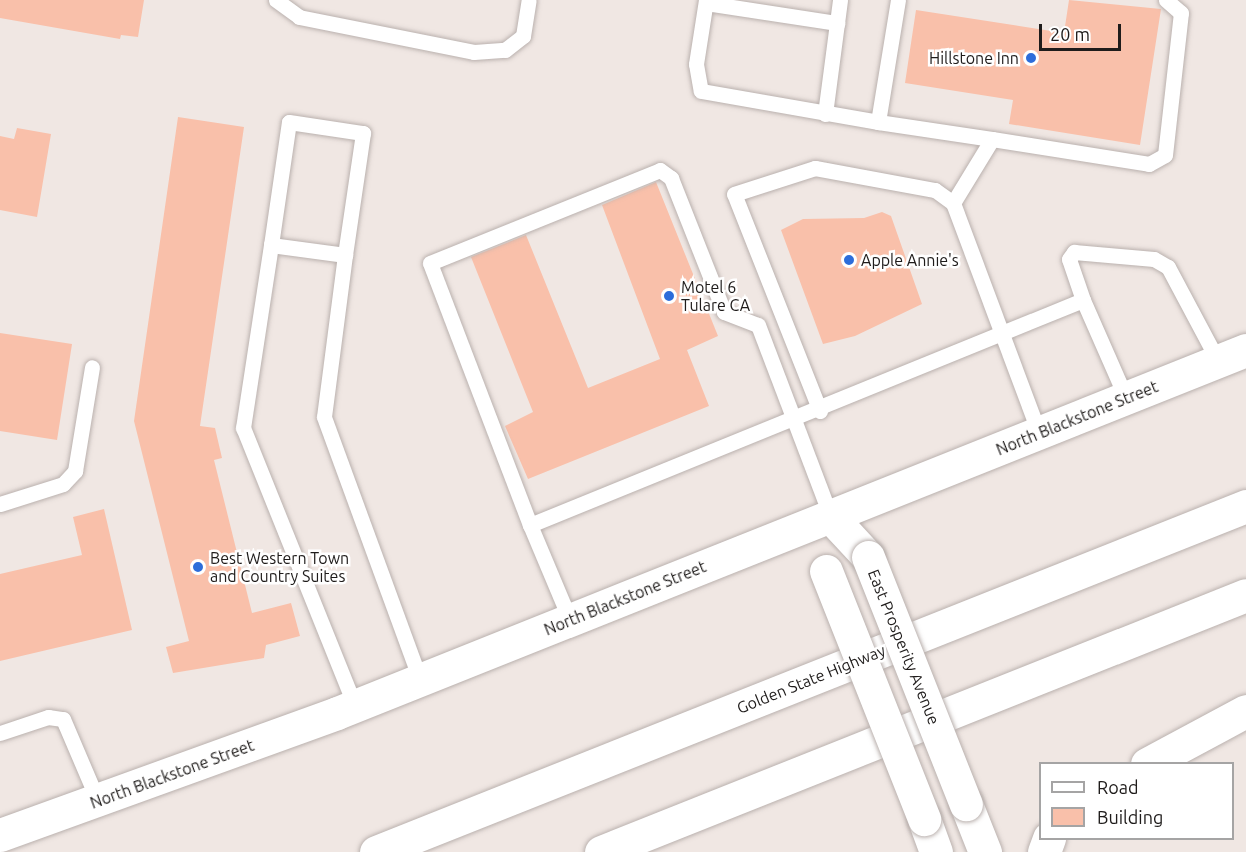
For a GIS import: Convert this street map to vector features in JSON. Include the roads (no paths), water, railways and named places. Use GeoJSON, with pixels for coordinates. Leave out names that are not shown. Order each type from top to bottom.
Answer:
{"type":"FeatureCollection","features":[{"type":"Feature","properties":{"kind":"main road","name":"North Blackstone Street"},"geometry":{"type":"LineString","coordinates":[[0,835],[355,706],[1232,356]]}},
{"type":"Feature","properties":{"kind":"main road","name":"Golden State Highway"},"geometry":{"type":"LineString","coordinates":[[376,852],[1246,506]]}},
{"type":"Feature","properties":{"kind":"main road","name":"East Prosperity Avenue"},"geometry":{"type":"LineString","coordinates":[[831,517],[868,557],[985,852]]}},
{"type":"Feature","properties":{"kind":"main road"},"geometry":{"type":"LineString","coordinates":[[831,517],[826,571],[936,852]]}},
{"type":"Feature","properties":{"kind":"main road"},"geometry":{"type":"LineString","coordinates":[[601,852],[1246,595]]}},
{"type":"Feature","properties":{"kind":"main road"},"geometry":{"type":"LineString","coordinates":[[1151,762],[1246,711]]}},
{"type":"Feature","properties":{"kind":"lane"},"geometry":{"type":"LineString","coordinates":[[276,0],[299,17],[474,52],[505,50],[523,36],[528,0]]}},
{"type":"Feature","properties":{"kind":"lane"},"geometry":{"type":"LineString","coordinates":[[825,114],[840,0]]}},
{"type":"Feature","properties":{"kind":"lane"},"geometry":{"type":"LineString","coordinates":[[878,122],[898,0]]}},
{"type":"Feature","properties":{"kind":"lane"},"geometry":{"type":"LineString","coordinates":[[837,23],[706,2],[696,64],[701,91],[825,114],[1149,164],[1165,155],[1181,13],[1166,0]]}},
{"type":"Feature","properties":{"kind":"lane"},"geometry":{"type":"LineString","coordinates":[[355,706],[243,428],[289,122],[363,133],[324,417],[420,679]]}},
{"type":"Feature","properties":{"kind":"lane"},"geometry":{"type":"LineString","coordinates":[[953,203],[992,139]]}},
{"type":"Feature","properties":{"kind":"lane"},"geometry":{"type":"LineString","coordinates":[[820,411],[734,194],[816,168],[935,190],[953,203],[1039,433]]}},
{"type":"Feature","properties":{"kind":"lane"},"geometry":{"type":"LineString","coordinates":[[570,620],[530,525],[430,267],[433,259],[455,250],[664,172],[724,312],[758,325],[831,517]]}},
{"type":"Feature","properties":{"kind":"lane"},"geometry":{"type":"LineString","coordinates":[[271,245],[345,255]]}},
{"type":"Feature","properties":{"kind":"lane"},"geometry":{"type":"LineString","coordinates":[[1126,399],[1068,260],[1074,252],[1154,259],[1168,267],[1232,356]]}},
{"type":"Feature","properties":{"kind":"lane"},"geometry":{"type":"LineString","coordinates":[[530,525],[795,422],[1083,300]]}},
{"type":"Feature","properties":{"kind":"lane"},"geometry":{"type":"LineString","coordinates":[[0,504],[63,484],[75,471],[92,367]]}},
{"type":"Feature","properties":{"kind":"lane"},"geometry":{"type":"LineString","coordinates":[[0,733],[48,717],[63,719],[98,801]]}},
{"type":"Feature","properties":{"kind":"place","name":"Hillstone Inn"},"geometry":{"type":"Point","coordinates":[1031,58]}},
{"type":"Feature","properties":{"kind":"place","name":"Apple Annie's"},"geometry":{"type":"Point","coordinates":[849,260]}},
{"type":"Feature","properties":{"kind":"place","name":"Motel 6 Tulare CA"},"geometry":{"type":"Point","coordinates":[669,296]}},
{"type":"Feature","properties":{"kind":"place","name":"Best Western Town and Country Suites"},"geometry":{"type":"Point","coordinates":[198,567]}}]}
